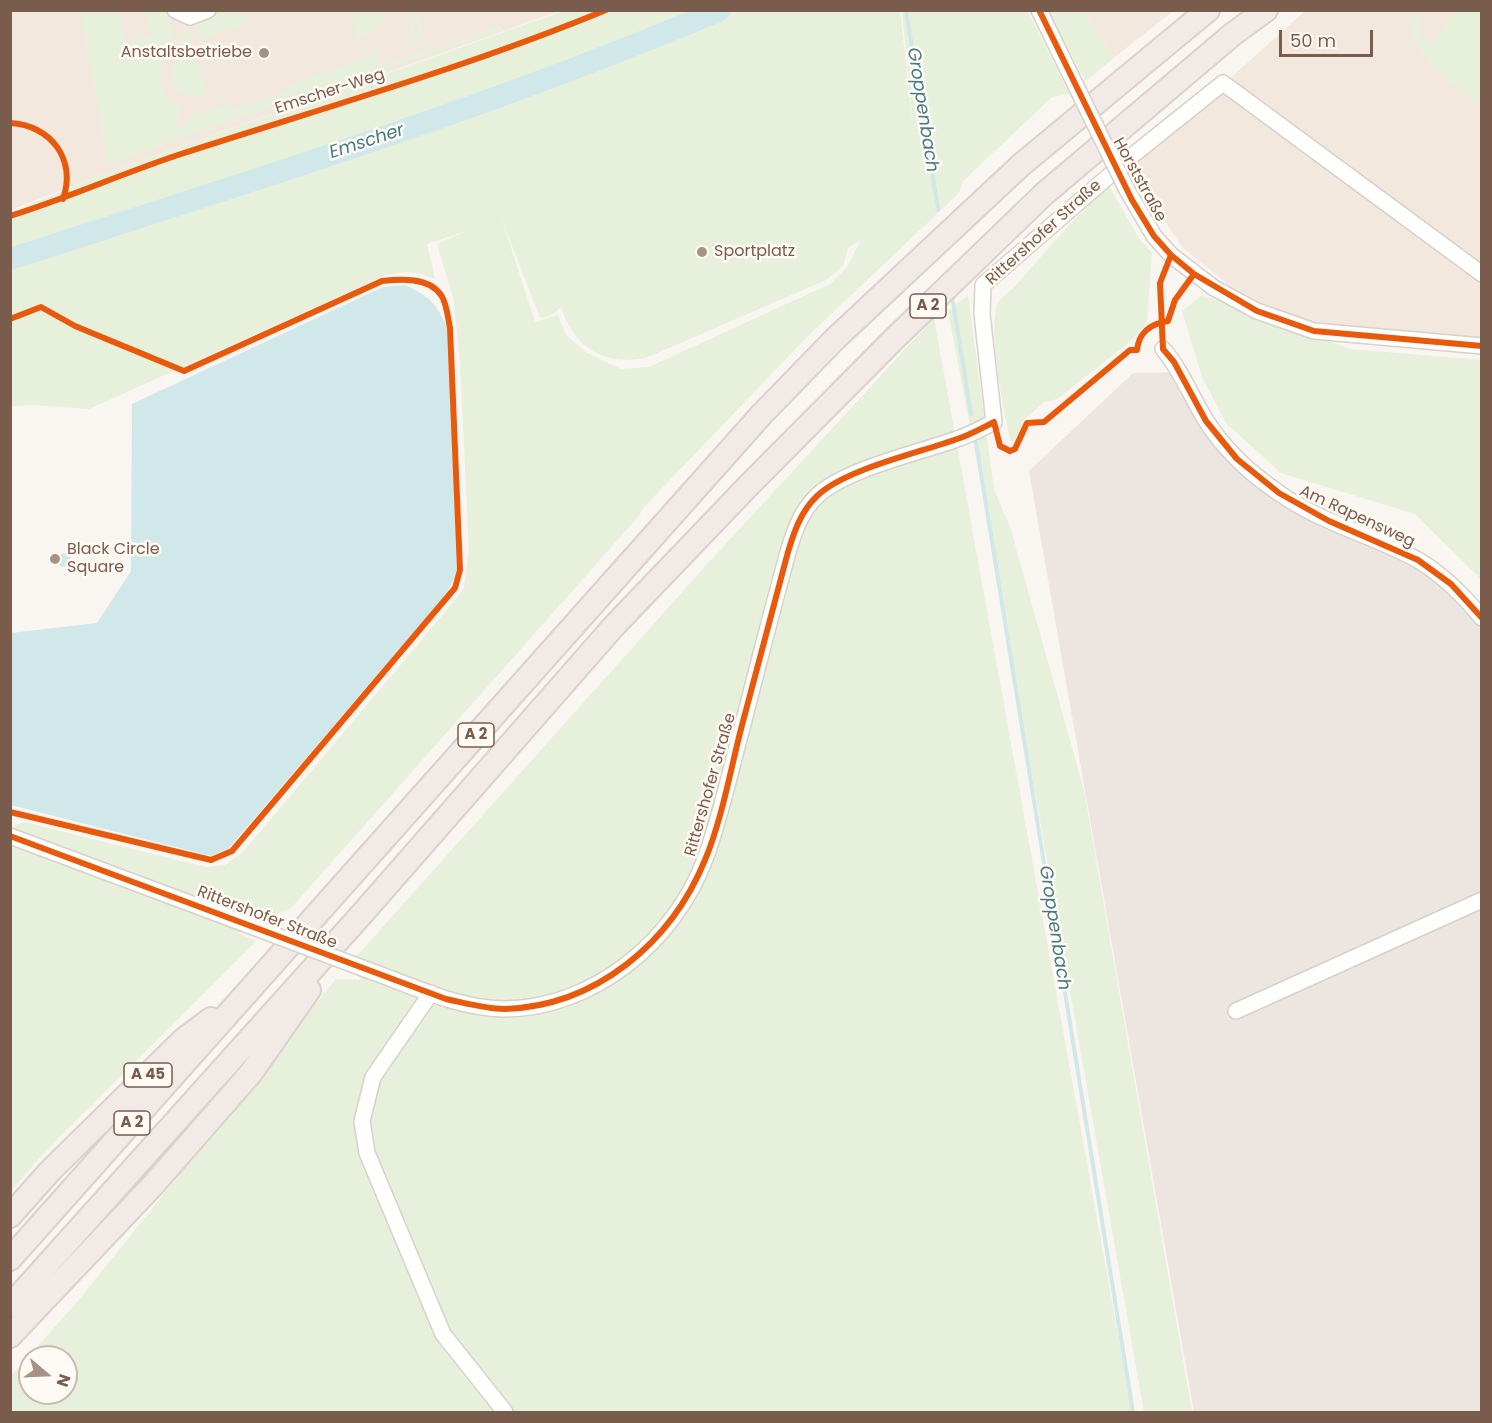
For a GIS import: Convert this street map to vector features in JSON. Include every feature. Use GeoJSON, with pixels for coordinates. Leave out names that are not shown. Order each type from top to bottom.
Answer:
{"type":"FeatureCollection","features":[{"type":"Feature","properties":{"kind":"highway","name":"A 2"},"geometry":{"type":"LineString","coordinates":[[10,1259],[707,475],[836,338],[1021,165],[1208,10]]}},
{"type":"Feature","properties":{"kind":"highway","name":"A 2"},"geometry":{"type":"LineString","coordinates":[[10,1306],[361,915],[614,626],[895,338],[1044,194],[1233,34],[1266,10]]}},
{"type":"Feature","properties":{"kind":"highway"},"geometry":{"type":"LineString","coordinates":[[10,1336],[154,1184],[251,1073],[361,915]]}},
{"type":"Feature","properties":{"kind":"highway","name":"A 45"},"geometry":{"type":"LineString","coordinates":[[10,1216],[50,1171],[183,1040],[252,986]]}},
{"type":"Feature","properties":{"kind":"street"},"geometry":{"type":"LineString","coordinates":[[175,10],[190,17],[208,10]]}},
{"type":"Feature","properties":{"kind":"street","name":"Horststraße"},"geometry":{"type":"LineString","coordinates":[[1039,10],[1126,190],[1154,236],[1171,255],[1214,288],[1257,311],[1314,331],[1482,346]]}},
{"type":"Feature","properties":{"kind":"street","name":"Rittershofer Straße"},"geometry":{"type":"LineString","coordinates":[[10,836],[430,993],[471,1005],[502,1009],[537,1006],[577,996],[609,978],[640,953],[674,917],[705,861],[788,552],[795,529],[808,507],[828,487],[869,469],[960,438],[994,422],[982,314],[983,285],[1132,155],[1223,83],[1482,274]]}},
{"type":"Feature","properties":{"kind":"street","name":"Am Rapensweg"},"geometry":{"type":"LineString","coordinates":[[1163,349],[1174,362],[1206,421],[1237,459],[1279,494],[1329,521],[1418,560],[1451,584],[1482,618]]}},
{"type":"Feature","properties":{"kind":"street"},"geometry":{"type":"LineString","coordinates":[[1236,1011],[1482,900]]}},
{"type":"Feature","properties":{"kind":"street"},"geometry":{"type":"LineString","coordinates":[[430,993],[373,1077],[362,1121],[367,1153],[443,1334],[505,1413]]}},
{"type":"Feature","properties":{"kind":"shaded area"},"geometry":{"type":"Polygon","coordinates":[[[10,11],[560,11],[109,172],[11,210],[10,11]]]}},
{"type":"Feature","properties":{"kind":"shaded area"},"geometry":{"type":"Polygon","coordinates":[[[1083,11],[1173,11],[1115,57],[1083,11]]]}},
{"type":"Feature","properties":{"kind":"shaded area"},"geometry":{"type":"Polygon","coordinates":[[[1305,11],[1481,11],[1481,351],[1347,329],[1283,314],[1229,285],[1182,247],[1153,203],[1135,164],[1305,11]]]}},
{"type":"Feature","properties":{"kind":"shaded area"},"geometry":{"type":"Polygon","coordinates":[[[1179,372],[1206,421],[1279,493],[1418,560],[1481,620],[1481,1412],[1194,1412],[1029,471],[1133,373],[1179,372]]]}},
{"type":"Feature","properties":{"kind":"green space"},"geometry":{"type":"Polygon","coordinates":[[[349,10],[391,11],[373,31],[357,39],[349,10]]]}},
{"type":"Feature","properties":{"kind":"green space"},"geometry":{"type":"Polygon","coordinates":[[[408,10],[463,11],[438,17],[437,13],[418,14],[424,38],[422,44],[415,17],[408,18],[408,10]]]}},
{"type":"Feature","properties":{"kind":"green space"},"geometry":{"type":"Polygon","coordinates":[[[80,11],[119,11],[126,43],[153,34],[142,11],[164,11],[174,28],[162,61],[161,83],[164,92],[171,100],[182,107],[176,124],[185,127],[188,121],[192,122],[195,109],[198,108],[201,113],[232,103],[234,110],[289,91],[287,85],[369,57],[373,49],[381,66],[412,55],[407,37],[412,35],[408,21],[414,20],[417,41],[410,43],[413,53],[456,43],[501,25],[503,30],[209,128],[108,165],[80,11]]]}},
{"type":"Feature","properties":{"kind":"green space"},"geometry":{"type":"Polygon","coordinates":[[[220,11],[255,11],[256,13],[248,16],[249,23],[201,39],[198,30],[200,24],[220,11]]]}},
{"type":"Feature","properties":{"kind":"green space"},"geometry":{"type":"Polygon","coordinates":[[[563,11],[900,11],[914,136],[902,11],[1028,11],[1069,94],[1052,97],[963,181],[959,193],[808,336],[644,507],[638,517],[291,908],[261,921],[247,915],[238,933],[256,941],[42,1155],[11,1191],[10,846],[16,837],[14,826],[24,822],[206,867],[225,865],[244,851],[456,599],[464,587],[469,549],[460,365],[454,301],[437,244],[466,231],[427,244],[435,279],[408,272],[382,277],[89,409],[34,405],[11,406],[11,212],[109,172],[563,11]],[[501,217],[535,322],[558,315],[565,334],[587,353],[621,369],[649,367],[830,284],[847,267],[861,240],[848,248],[843,266],[826,280],[646,358],[617,359],[593,351],[574,333],[561,307],[552,315],[540,318],[501,217]]]}},
{"type":"Feature","properties":{"kind":"green space"},"geometry":{"type":"Polygon","coordinates":[[[1050,11],[1083,11],[1115,57],[1086,81],[1048,13],[1050,11]]]}},
{"type":"Feature","properties":{"kind":"green space"},"geometry":{"type":"Polygon","coordinates":[[[1408,11],[1416,11],[1420,32],[1429,48],[1456,11],[1481,11],[1481,105],[1443,76],[1423,55],[1411,28],[1408,11]]]}},
{"type":"Feature","properties":{"kind":"green space"},"geometry":{"type":"Polygon","coordinates":[[[189,31],[195,42],[190,44],[208,91],[206,95],[191,97],[178,92],[170,77],[185,33],[189,31]]]}},
{"type":"Feature","properties":{"kind":"green space"},"geometry":{"type":"Polygon","coordinates":[[[1109,186],[1140,240],[1152,253],[1147,323],[1131,341],[1057,399],[1044,402],[1024,420],[1026,423],[1018,440],[1011,442],[1001,395],[994,339],[997,305],[1073,221],[1109,186]]]}},
{"type":"Feature","properties":{"kind":"green space"},"geometry":{"type":"Polygon","coordinates":[[[968,295],[994,490],[1010,527],[1084,790],[1192,1412],[1144,1412],[977,462],[948,311],[968,295]]]}},
{"type":"Feature","properties":{"kind":"green space"},"geometry":{"type":"Polygon","coordinates":[[[1202,295],[1350,349],[1481,360],[1481,579],[1415,514],[1281,473],[1226,423],[1202,377],[1182,311],[1202,295]]]}},
{"type":"Feature","properties":{"kind":"green space"},"geometry":{"type":"Polygon","coordinates":[[[934,318],[1132,1412],[11,1412],[11,1376],[18,1368],[18,1405],[78,1405],[78,1345],[39,1345],[78,1301],[336,979],[360,980],[365,963],[355,958],[710,561],[934,318]]]}},
{"type":"Feature","properties":{"kind":"water"},"geometry":{"type":"Polygon","coordinates":[[[405,285],[432,302],[448,329],[457,571],[447,593],[229,848],[211,856],[11,805],[11,633],[97,623],[131,571],[132,404],[383,287],[405,285]]]}},
{"type":"Feature","properties":{"kind":"water"},"geometry":{"type":"Polygon","coordinates":[[[61,553],[67,553],[71,560],[67,567],[61,567],[57,563],[57,557],[61,553]]]}},
{"type":"Feature","properties":{"kind":"waterway","name":"Emscher"},"geometry":{"type":"LineString","coordinates":[[10,259],[457,112],[633,46],[720,10]]}},
{"type":"Feature","properties":{"kind":"waterway","name":"Groppenbach"},"geometry":{"type":"LineString","coordinates":[[906,10],[938,210]]}},
{"type":"Feature","properties":{"kind":"waterway","name":"Groppenbach"},"geometry":{"type":"LineString","coordinates":[[953,302],[971,414]]}},
{"type":"Feature","properties":{"kind":"waterway","name":"Groppenbach"},"geometry":{"type":"LineString","coordinates":[[976,443],[1133,1412]]}},
{"type":"Feature","properties":{"kind":"cycle path","name":"Emscher-Weg"},"geometry":{"type":"LineString","coordinates":[[10,216],[181,154],[501,50],[606,10]]}},
{"type":"Feature","properties":{"kind":"cycle path"},"geometry":{"type":"LineString","coordinates":[[1039,10],[1132,200],[1154,236],[1171,255],[1194,274],[1257,311],[1314,331],[1482,346]]}},
{"type":"Feature","properties":{"kind":"cycle path"},"geometry":{"type":"LineString","coordinates":[[10,123],[38,130],[57,147],[66,171],[63,199]]}},
{"type":"Feature","properties":{"kind":"cycle path"},"geometry":{"type":"LineString","coordinates":[[1171,255],[1160,283],[1163,349],[1174,362],[1206,421],[1237,459],[1279,493],[1329,521],[1418,560],[1451,584],[1482,618]]}},
{"type":"Feature","properties":{"kind":"cycle path"},"geometry":{"type":"LineString","coordinates":[[10,836],[446,999],[505,1009],[538,1005],[570,996],[599,982],[626,964],[651,943],[672,918],[705,860],[721,812],[788,552],[799,522],[811,502],[829,486],[845,478],[962,437],[994,422],[1000,446],[1010,451],[1015,449],[1027,423],[1044,422],[1130,350],[1137,350],[1140,338],[1146,330],[1168,321],[1175,300],[1194,274]]}},
{"type":"Feature","properties":{"kind":"cycle path"},"geometry":{"type":"LineString","coordinates":[[10,319],[41,307],[75,326],[184,371],[382,281],[405,280],[429,285],[436,289],[443,298],[450,328],[460,570],[455,588],[232,851],[211,860],[10,812]]}},
{"type":"Feature","properties":{"kind":"place","name":"Anstaltsbetriebe"},"geometry":{"type":"Point","coordinates":[264,53]}},
{"type":"Feature","properties":{"kind":"place","name":"Sportplatz"},"geometry":{"type":"Point","coordinates":[702,252]}},
{"type":"Feature","properties":{"kind":"place","name":"Black Circle Square"},"geometry":{"type":"Point","coordinates":[55,559]}}]}
